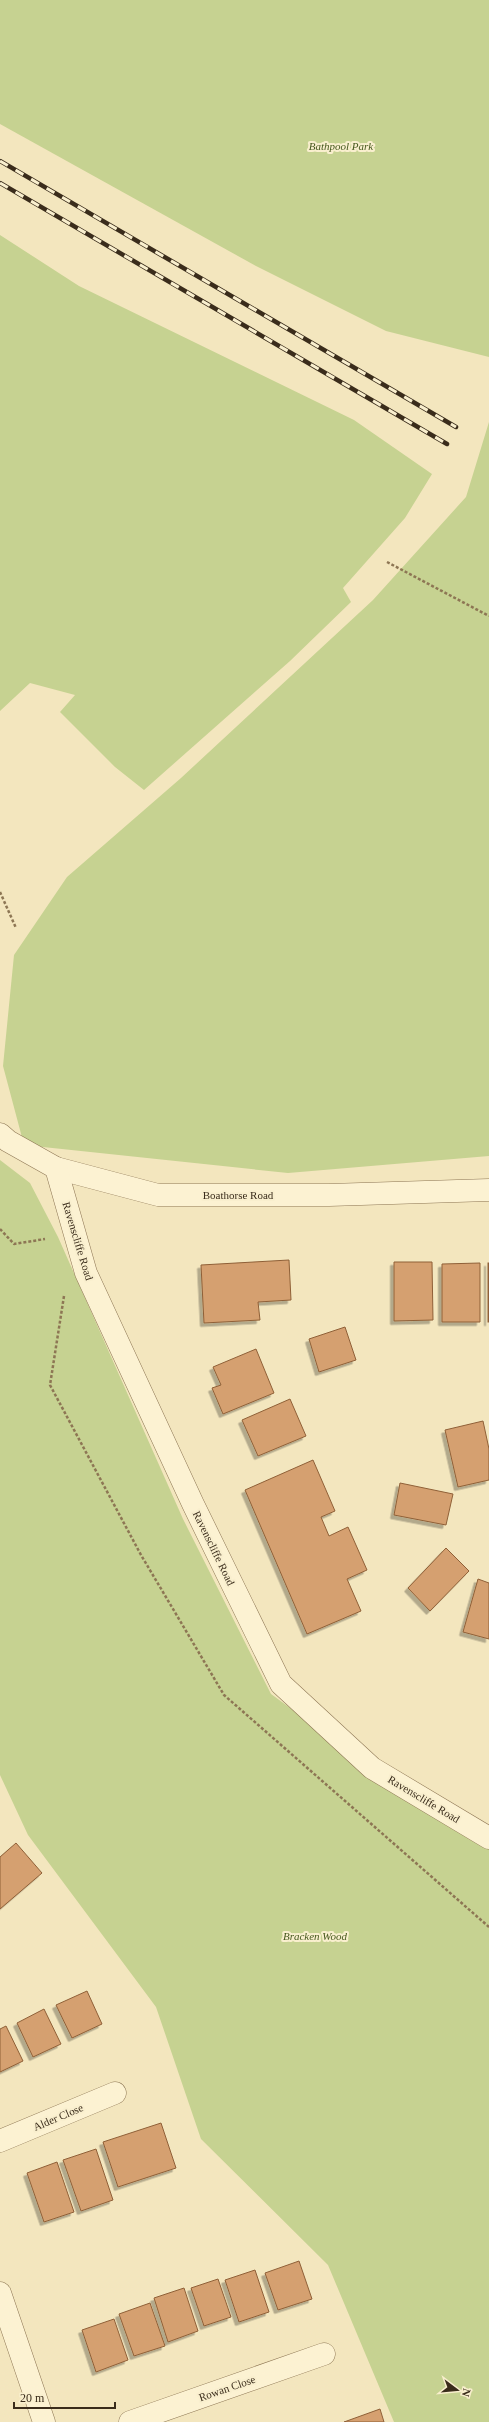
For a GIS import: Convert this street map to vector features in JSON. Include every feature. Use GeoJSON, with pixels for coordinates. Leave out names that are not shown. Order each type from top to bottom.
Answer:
{"type":"FeatureCollection","features":[{"type":"Feature","properties":{"kind":"street","name":"Boathorse Road"},"geometry":{"type":"LineString","coordinates":[[0,1134],[8,1141],[56,1168],[158,1195],[329,1195],[489,1190]]}},
{"type":"Feature","properties":{"kind":"street","name":"Ravenscliffe Road"},"geometry":{"type":"LineString","coordinates":[[56,1168],[86,1273],[193,1504],[281,1684],[372,1768],[489,1838]]}},
{"type":"Feature","properties":{"kind":"street","name":"Alder Close"},"geometry":{"type":"LineString","coordinates":[[0,2141],[115,2093]]}},
{"type":"Feature","properties":{"kind":"street"},"geometry":{"type":"LineString","coordinates":[[0,2293],[44,2422]]}},
{"type":"Feature","properties":{"kind":"street","name":"Rowan Close"},"geometry":{"type":"LineString","coordinates":[[130,2422],[324,2354]]}},
{"type":"Feature","properties":{"kind":"path"},"geometry":{"type":"LineString","coordinates":[[387,562],[489,616]]}},
{"type":"Feature","properties":{"kind":"path"},"geometry":{"type":"LineString","coordinates":[[0,892],[16,928]]}},
{"type":"Feature","properties":{"kind":"path"},"geometry":{"type":"LineString","coordinates":[[0,1229],[14,1244],[58,1237],[74,1231]]}},
{"type":"Feature","properties":{"kind":"green space","name":"Bathpool Park"},"geometry":{"type":"Polygon","coordinates":[[[0,0],[489,0],[489,357],[386,331],[256,266],[0,124],[0,0]]]}},
{"type":"Feature","properties":{"kind":"green space"},"geometry":{"type":"Polygon","coordinates":[[[0,235],[79,286],[354,420],[432,474],[405,518],[343,588],[351,602],[290,661],[144,790],[115,767],[60,712],[75,695],[30,683],[0,711],[0,235]]]}},
{"type":"Feature","properties":{"kind":"green space"},"geometry":{"type":"Polygon","coordinates":[[[489,422],[489,1156],[288,1173],[24,1145],[3,1066],[14,955],[67,877],[181,778],[373,600],[466,497],[489,422]]]}},
{"type":"Feature","properties":{"kind":"green space","name":"Bracken Wood"},"geometry":{"type":"Polygon","coordinates":[[[0,1160],[30,1183],[58,1237],[183,1519],[271,1694],[372,1768],[489,1838],[489,2422],[394,2422],[328,2265],[201,2139],[156,2007],[28,1835],[0,1775],[0,1160]]]}},
{"type":"Feature","properties":{"kind":"building"},"geometry":{"type":"Polygon","coordinates":[[[289,1260],[291,1300],[258,1302],[260,1320],[204,1323],[201,1265],[289,1260]]]}},
{"type":"Feature","properties":{"kind":"building"},"geometry":{"type":"Polygon","coordinates":[[[394,1262],[432,1262],[433,1320],[394,1321],[394,1262]]]}},
{"type":"Feature","properties":{"kind":"building"},"geometry":{"type":"Polygon","coordinates":[[[480,1263],[480,1322],[442,1322],[442,1264],[480,1263]]]}},
{"type":"Feature","properties":{"kind":"building"},"geometry":{"type":"Polygon","coordinates":[[[489,1263],[489,1322],[488,1322],[489,1263]]]}},
{"type":"Feature","properties":{"kind":"building"},"geometry":{"type":"Polygon","coordinates":[[[345,1327],[356,1360],[319,1372],[309,1339],[345,1327]]]}},
{"type":"Feature","properties":{"kind":"building"},"geometry":{"type":"Polygon","coordinates":[[[256,1349],[274,1393],[223,1414],[212,1388],[221,1385],[213,1367],[256,1349]]]}},
{"type":"Feature","properties":{"kind":"building"},"geometry":{"type":"Polygon","coordinates":[[[290,1399],[306,1436],[258,1456],[242,1420],[290,1399]]]}},
{"type":"Feature","properties":{"kind":"building"},"geometry":{"type":"Polygon","coordinates":[[[483,1421],[489,1449],[489,1480],[458,1487],[445,1430],[483,1421]]]}},
{"type":"Feature","properties":{"kind":"building"},"geometry":{"type":"Polygon","coordinates":[[[313,1460],[335,1511],[321,1517],[329,1536],[348,1527],[367,1570],[347,1579],[361,1611],[307,1634],[245,1490],[313,1460]]]}},
{"type":"Feature","properties":{"kind":"building"},"geometry":{"type":"Polygon","coordinates":[[[400,1483],[453,1494],[446,1525],[394,1515],[400,1483]]]}},
{"type":"Feature","properties":{"kind":"building"},"geometry":{"type":"Polygon","coordinates":[[[446,1548],[469,1571],[430,1611],[408,1588],[446,1548]]]}},
{"type":"Feature","properties":{"kind":"building"},"geometry":{"type":"Polygon","coordinates":[[[478,1579],[489,1583],[489,1639],[463,1632],[478,1579]]]}},
{"type":"Feature","properties":{"kind":"building"},"geometry":{"type":"Polygon","coordinates":[[[16,1843],[42,1873],[0,1909],[0,1857],[16,1843]]]}},
{"type":"Feature","properties":{"kind":"building"},"geometry":{"type":"Polygon","coordinates":[[[87,1991],[102,2024],[72,2038],[56,2005],[87,1991]]]}},
{"type":"Feature","properties":{"kind":"building"},"geometry":{"type":"Polygon","coordinates":[[[44,2009],[61,2044],[33,2057],[17,2023],[44,2009]]]}},
{"type":"Feature","properties":{"kind":"building"},"geometry":{"type":"Polygon","coordinates":[[[6,2026],[23,2061],[0,2072],[0,2029],[6,2026]]]}},
{"type":"Feature","properties":{"kind":"building"},"geometry":{"type":"Polygon","coordinates":[[[161,2123],[176,2168],[118,2187],[103,2142],[161,2123]]]}},
{"type":"Feature","properties":{"kind":"building"},"geometry":{"type":"Polygon","coordinates":[[[96,2149],[113,2200],[81,2211],[63,2160],[96,2149]]]}},
{"type":"Feature","properties":{"kind":"building"},"geometry":{"type":"Polygon","coordinates":[[[57,2162],[74,2212],[44,2222],[27,2173],[57,2162]]]}},
{"type":"Feature","properties":{"kind":"building"},"geometry":{"type":"Polygon","coordinates":[[[299,2261],[312,2299],[278,2310],[265,2273],[299,2261]]]}},
{"type":"Feature","properties":{"kind":"building"},"geometry":{"type":"Polygon","coordinates":[[[255,2270],[269,2312],[239,2322],[225,2280],[255,2270]]]}},
{"type":"Feature","properties":{"kind":"building"},"geometry":{"type":"Polygon","coordinates":[[[218,2279],[231,2317],[204,2326],[191,2288],[218,2279]]]}},
{"type":"Feature","properties":{"kind":"building"},"geometry":{"type":"Polygon","coordinates":[[[184,2288],[198,2331],[168,2342],[154,2298],[184,2288]]]}},
{"type":"Feature","properties":{"kind":"building"},"geometry":{"type":"Polygon","coordinates":[[[150,2303],[165,2346],[134,2356],[119,2314],[150,2303]]]}},
{"type":"Feature","properties":{"kind":"building"},"geometry":{"type":"Polygon","coordinates":[[[114,2319],[128,2360],[96,2372],[82,2330],[114,2319]]]}},
{"type":"Feature","properties":{"kind":"building"},"geometry":{"type":"Polygon","coordinates":[[[380,2409],[384,2422],[344,2422],[380,2409]]]}},
{"type":"Feature","properties":{"kind":"railway"},"geometry":{"type":"LineString","coordinates":[[0,161],[456,427]]}},
{"type":"Feature","properties":{"kind":"railway"},"geometry":{"type":"LineString","coordinates":[[0,183],[447,444]]}}]}
